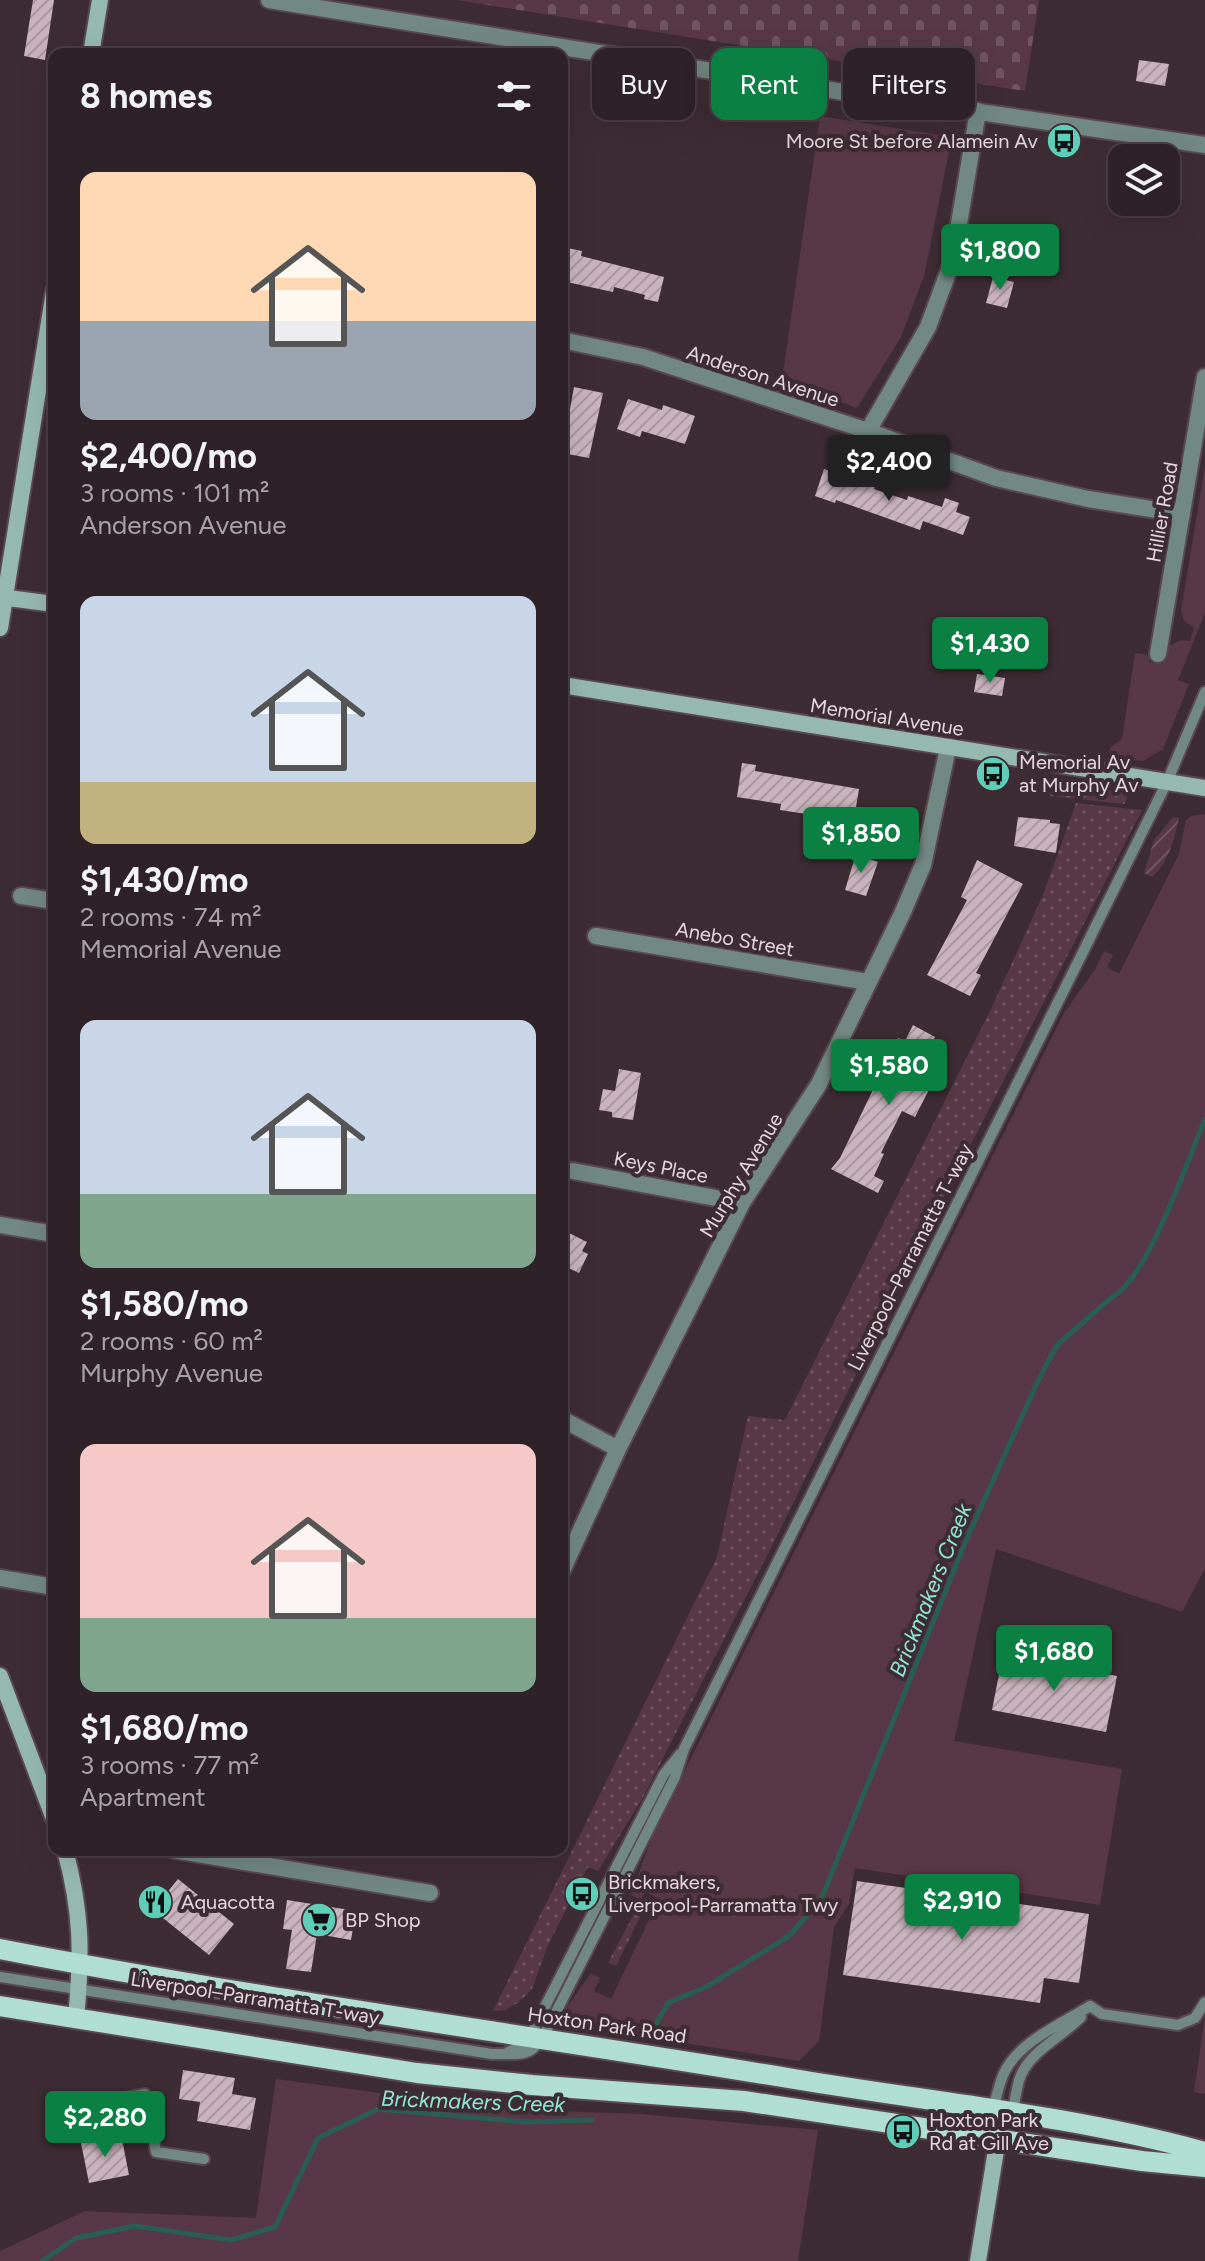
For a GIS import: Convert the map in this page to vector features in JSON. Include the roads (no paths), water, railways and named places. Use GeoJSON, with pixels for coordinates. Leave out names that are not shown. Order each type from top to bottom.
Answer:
{"type":"FeatureCollection","features":[{"type":"Feature","properties":{"kind":"main road","name":"Hoxton Park Road"},"geometry":{"type":"LineString","coordinates":[[0,1949],[1122,2130],[1205,2152]]}},
{"type":"Feature","properties":{"kind":"main road"},"geometry":{"type":"LineString","coordinates":[[0,2006],[417,2073],[744,2101],[1142,2161],[1205,2167]]}},
{"type":"Feature","properties":{"kind":"main road"},"geometry":{"type":"LineString","coordinates":[[998,2138],[1003,2111]]}},
{"type":"Feature","properties":{"kind":"street"},"geometry":{"type":"LineString","coordinates":[[92,48],[100,0]]}},
{"type":"Feature","properties":{"kind":"street"},"geometry":{"type":"LineString","coordinates":[[269,0],[1205,145]]}},
{"type":"Feature","properties":{"kind":"street"},"geometry":{"type":"LineString","coordinates":[[868,431],[928,327],[953,259],[978,111]]}},
{"type":"Feature","properties":{"kind":"street"},"geometry":{"type":"LineString","coordinates":[[0,628],[48,327]]}},
{"type":"Feature","properties":{"kind":"street","name":"Anderson Avenue"},"geometry":{"type":"LineString","coordinates":[[568,341],[643,357],[868,431],[996,478],[1088,499],[1182,514]]}},
{"type":"Feature","properties":{"kind":"street","name":"Hillier Road"},"geometry":{"type":"LineString","coordinates":[[1158,654],[1205,377]]}},
{"type":"Feature","properties":{"kind":"street"},"geometry":{"type":"LineString","coordinates":[[3,597],[48,603]]}},
{"type":"Feature","properties":{"kind":"street","name":"Memorial Avenue"},"geometry":{"type":"LineString","coordinates":[[568,686],[1205,788]]}},
{"type":"Feature","properties":{"kind":"street","name":"Murphy Avenue"},"geometry":{"type":"LineString","coordinates":[[568,1558],[618,1449],[742,1203],[819,1084],[923,865],[948,748]]}},
{"type":"Feature","properties":{"kind":"street"},"geometry":{"type":"LineString","coordinates":[[21,896],[48,900]]}},
{"type":"Feature","properties":{"kind":"street","name":"Anebo Street"},"geometry":{"type":"LineString","coordinates":[[596,936],[868,982]]}},
{"type":"Feature","properties":{"kind":"street","name":"Keys Place"},"geometry":{"type":"LineString","coordinates":[[573,1171],[742,1203]]}},
{"type":"Feature","properties":{"kind":"street"},"geometry":{"type":"LineString","coordinates":[[0,1225],[48,1233]]}},
{"type":"Feature","properties":{"kind":"street"},"geometry":{"type":"LineString","coordinates":[[568,1422],[618,1449]]}},
{"type":"Feature","properties":{"kind":"street"},"geometry":{"type":"LineString","coordinates":[[0,1578],[48,1586]]}},
{"type":"Feature","properties":{"kind":"street"},"geometry":{"type":"LineString","coordinates":[[0,1676],[48,1803]]}},
{"type":"Feature","properties":{"kind":"street"},"geometry":{"type":"LineString","coordinates":[[67,1856],[75,1888],[81,1935],[76,2019]]}},
{"type":"Feature","properties":{"kind":"street"},"geometry":{"type":"LineString","coordinates":[[210,1856],[430,1893]]}},
{"type":"Feature","properties":{"kind":"street"},"geometry":{"type":"LineString","coordinates":[[978,2261],[998,2138]]}},
{"type":"Feature","properties":{"kind":"lane","name":"Liverpool–Parramatta T-way"},"geometry":{"type":"LineString","coordinates":[[535,2033],[675,1777],[684,1749],[1167,782],[1205,692]]}},
{"type":"Feature","properties":{"kind":"lane","name":"Liverpool–Parramatta T-way"},"geometry":{"type":"LineString","coordinates":[[0,1977],[517,2056],[527,2053],[664,1774],[684,1749]]}},
{"type":"Feature","properties":{"kind":"lane"},"geometry":{"type":"LineString","coordinates":[[1090,2006],[1102,2014],[1178,2025],[1195,2018],[1205,2002]]}},
{"type":"Feature","properties":{"kind":"lane"},"geometry":{"type":"LineString","coordinates":[[1003,2111],[1005,2071],[1021,2051],[1090,2006]]}},
{"type":"Feature","properties":{"kind":"lane"},"geometry":{"type":"LineString","coordinates":[[1003,2111],[1025,2067],[1068,2031],[1090,2006]]}},
{"type":"Feature","properties":{"kind":"lane"},"geometry":{"type":"LineString","coordinates":[[62,2110],[145,2094],[156,2152],[204,2159]]}},
{"type":"Feature","properties":{"kind":"waterway","name":"Brickmakers Creek"},"geometry":{"type":"LineString","coordinates":[[650,2035],[668,2003],[706,1987],[789,1936],[821,1900],[967,1538],[1039,1379],[1057,1345],[1125,1286],[1139,1267],[1166,1216],[1205,1119]]}},
{"type":"Feature","properties":{"kind":"waterway","name":"Brickmakers Creek"},"geometry":{"type":"LineString","coordinates":[[42,2261],[76,2238],[135,2226],[231,2240],[275,2227],[318,2138],[378,2109],[526,2122],[592,2120]]}},
{"type":"Feature","properties":{"kind":"place","name":"Moore St before Alamein Av"},"geometry":{"type":"Point","coordinates":[1064,141]}},
{"type":"Feature","properties":{"kind":"place","name":"Memorial Av at Murphy Av"},"geometry":{"type":"Point","coordinates":[993,774]}},
{"type":"Feature","properties":{"kind":"place","name":"Brickmakers, Liverpool-Parramatta Twy"},"geometry":{"type":"Point","coordinates":[582,1894]}},
{"type":"Feature","properties":{"kind":"place","name":"Aquacotta"},"geometry":{"type":"Point","coordinates":[155,1902]}},
{"type":"Feature","properties":{"kind":"place","name":"BP Shop"},"geometry":{"type":"Point","coordinates":[319,1920]}},
{"type":"Feature","properties":{"kind":"place","name":"Hoxton Park Rd at Gill Ave"},"geometry":{"type":"Point","coordinates":[903,2132]}}]}
